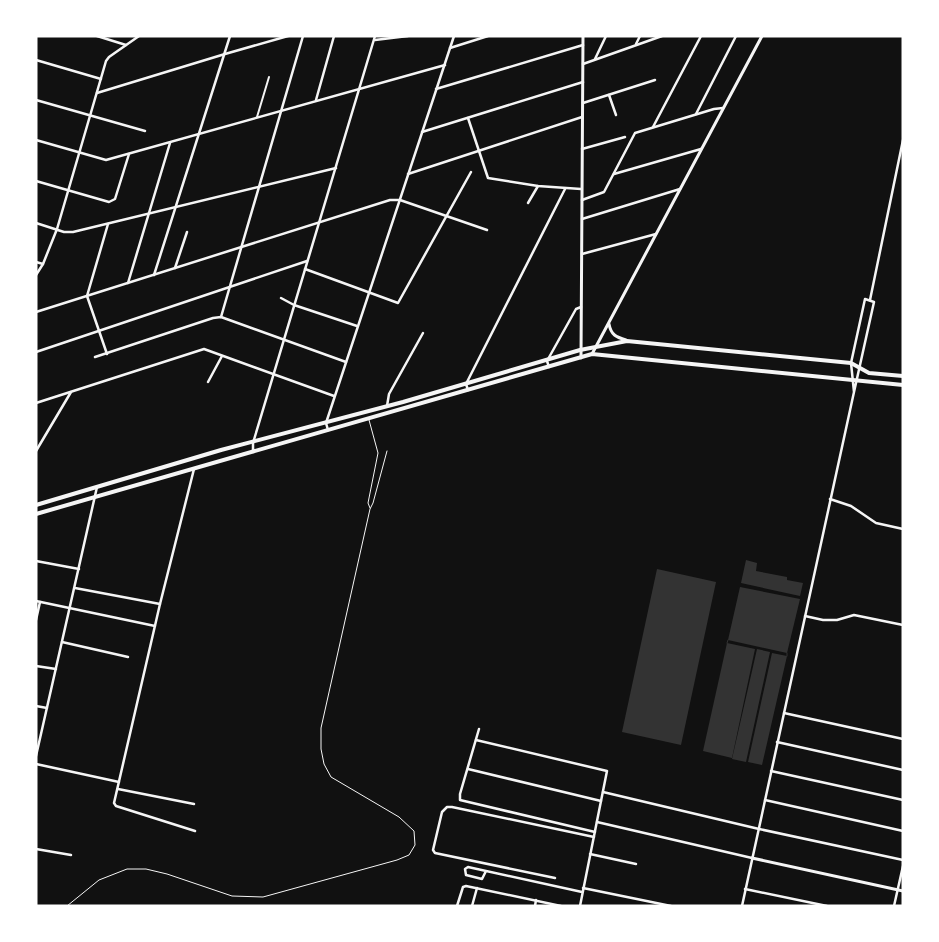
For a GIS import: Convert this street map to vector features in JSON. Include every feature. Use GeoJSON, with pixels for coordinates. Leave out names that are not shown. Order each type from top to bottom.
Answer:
{"type":"FeatureCollection","features":[{"type":"Feature","properties":{"kind":"main road"},"geometry":{"type":"LineString","coordinates":[[36,505],[221,450],[254,443],[466,384],[580,350],[627,340],[850,363],[869,373],[903,376]]}},
{"type":"Feature","properties":{"kind":"main road"},"geometry":{"type":"LineString","coordinates":[[36,514],[592,354],[903,385]]}},
{"type":"Feature","properties":{"kind":"street"},"geometry":{"type":"LineString","coordinates":[[97,36],[126,45]]}},
{"type":"Feature","properties":{"kind":"street"},"geometry":{"type":"LineString","coordinates":[[36,275],[43,264],[57,230],[106,61],[139,36]]}},
{"type":"Feature","properties":{"kind":"street"},"geometry":{"type":"LineString","coordinates":[[154,275],[230,36]]}},
{"type":"Feature","properties":{"kind":"street"},"geometry":{"type":"LineString","coordinates":[[97,93],[288,36]]}},
{"type":"Feature","properties":{"kind":"street"},"geometry":{"type":"LineString","coordinates":[[221,317],[303,36]]}},
{"type":"Feature","properties":{"kind":"street"},"geometry":{"type":"LineString","coordinates":[[316,100],[334,36]]}},
{"type":"Feature","properties":{"kind":"street"},"geometry":{"type":"LineString","coordinates":[[253,452],[273,375],[375,38],[408,36]]}},
{"type":"Feature","properties":{"kind":"street"},"geometry":{"type":"LineString","coordinates":[[328,430],[326,422],[334,396],[454,36]]}},
{"type":"Feature","properties":{"kind":"street"},"geometry":{"type":"LineString","coordinates":[[450,48],[488,36]]}},
{"type":"Feature","properties":{"kind":"street"},"geometry":{"type":"LineString","coordinates":[[581,358],[583,36]]}},
{"type":"Feature","properties":{"kind":"street"},"geometry":{"type":"LineString","coordinates":[[595,59],[606,36]]}},
{"type":"Feature","properties":{"kind":"street"},"geometry":{"type":"LineString","coordinates":[[636,45],[640,36]]}},
{"type":"Feature","properties":{"kind":"street"},"geometry":{"type":"LineString","coordinates":[[583,64],[662,36]]}},
{"type":"Feature","properties":{"kind":"street"},"geometry":{"type":"LineString","coordinates":[[653,127],[701,36]]}},
{"type":"Feature","properties":{"kind":"street"},"geometry":{"type":"LineString","coordinates":[[696,114],[736,36]]}},
{"type":"Feature","properties":{"kind":"street"},"geometry":{"type":"LineString","coordinates":[[592,354],[762,36]]}},
{"type":"Feature","properties":{"kind":"street"},"geometry":{"type":"LineString","coordinates":[[436,89],[584,45]]}},
{"type":"Feature","properties":{"kind":"street"},"geometry":{"type":"LineString","coordinates":[[36,60],[101,79]]}},
{"type":"Feature","properties":{"kind":"street"},"geometry":{"type":"LineString","coordinates":[[36,140],[106,160],[444,65]]}},
{"type":"Feature","properties":{"kind":"street"},"geometry":{"type":"LineString","coordinates":[[258,118],[270,76]]}},
{"type":"Feature","properties":{"kind":"street"},"geometry":{"type":"LineString","coordinates":[[583,104],[655,80]]}},
{"type":"Feature","properties":{"kind":"street"},"geometry":{"type":"LineString","coordinates":[[422,132],[583,82]]}},
{"type":"Feature","properties":{"kind":"street"},"geometry":{"type":"LineString","coordinates":[[609,95],[616,115]]}},
{"type":"Feature","properties":{"kind":"street"},"geometry":{"type":"LineString","coordinates":[[36,100],[144,131]]}},
{"type":"Feature","properties":{"kind":"street"},"geometry":{"type":"LineString","coordinates":[[582,200],[604,192],[635,133],[714,108],[723,108]]}},
{"type":"Feature","properties":{"kind":"street"},"geometry":{"type":"LineString","coordinates":[[408,174],[480,152],[582,117]]}},
{"type":"Feature","properties":{"kind":"street"},"geometry":{"type":"LineString","coordinates":[[468,118],[488,178],[538,186],[582,189]]}},
{"type":"Feature","properties":{"kind":"street"},"geometry":{"type":"LineString","coordinates":[[582,149],[625,137]]}},
{"type":"Feature","properties":{"kind":"street"},"geometry":{"type":"LineString","coordinates":[[870,300],[903,140]]}},
{"type":"Feature","properties":{"kind":"street"},"geometry":{"type":"LineString","coordinates":[[128,283],[170,142]]}},
{"type":"Feature","properties":{"kind":"street"},"geometry":{"type":"LineString","coordinates":[[614,174],[701,149]]}},
{"type":"Feature","properties":{"kind":"street"},"geometry":{"type":"LineString","coordinates":[[36,181],[109,202],[113,201],[129,154]]}},
{"type":"Feature","properties":{"kind":"street"},"geometry":{"type":"LineString","coordinates":[[36,223],[64,232],[73,232],[336,168]]}},
{"type":"Feature","properties":{"kind":"street"},"geometry":{"type":"LineString","coordinates":[[305,269],[398,303],[470,172]]}},
{"type":"Feature","properties":{"kind":"street"},"geometry":{"type":"LineString","coordinates":[[528,203],[538,186]]}},
{"type":"Feature","properties":{"kind":"street"},"geometry":{"type":"LineString","coordinates":[[468,390],[466,384],[565,189]]}},
{"type":"Feature","properties":{"kind":"street"},"geometry":{"type":"LineString","coordinates":[[582,219],[680,189]]}},
{"type":"Feature","properties":{"kind":"street"},"geometry":{"type":"LineString","coordinates":[[36,312],[390,200],[400,200],[487,230]]}},
{"type":"Feature","properties":{"kind":"street"},"geometry":{"type":"LineString","coordinates":[[107,354],[87,296],[108,224]]}},
{"type":"Feature","properties":{"kind":"street"},"geometry":{"type":"LineString","coordinates":[[175,268],[187,232]]}},
{"type":"Feature","properties":{"kind":"street"},"geometry":{"type":"LineString","coordinates":[[582,254],[656,234]]}},
{"type":"Feature","properties":{"kind":"street"},"geometry":{"type":"LineString","coordinates":[[36,262],[43,264]]}},
{"type":"Feature","properties":{"kind":"street"},"geometry":{"type":"LineString","coordinates":[[36,352],[307,262]]}},
{"type":"Feature","properties":{"kind":"street"},"geometry":{"type":"LineString","coordinates":[[281,298],[294,305],[357,326]]}},
{"type":"Feature","properties":{"kind":"street"},"geometry":{"type":"LineString","coordinates":[[742,906],[855,381],[874,302],[865,299],[850,363],[855,381]]}},
{"type":"Feature","properties":{"kind":"street"},"geometry":{"type":"LineString","coordinates":[[548,367],[547,361],[576,309],[582,306]]}},
{"type":"Feature","properties":{"kind":"street"},"geometry":{"type":"LineString","coordinates":[[96,357],[221,317],[346,362]]}},
{"type":"Feature","properties":{"kind":"street"},"geometry":{"type":"LineString","coordinates":[[609,324],[610,332],[614,336],[627,340]]}},
{"type":"Feature","properties":{"kind":"street"},"geometry":{"type":"LineString","coordinates":[[387,406],[389,394],[423,333]]}},
{"type":"Feature","properties":{"kind":"street"},"geometry":{"type":"LineString","coordinates":[[36,403],[204,349],[334,396]]}},
{"type":"Feature","properties":{"kind":"street"},"geometry":{"type":"LineString","coordinates":[[208,382],[222,356]]}},
{"type":"Feature","properties":{"kind":"street"},"geometry":{"type":"LineString","coordinates":[[36,451],[72,392]]}},
{"type":"Feature","properties":{"kind":"street"},"geometry":{"type":"LineString","coordinates":[[194,468],[118,782],[115,805],[195,831]]}},
{"type":"Feature","properties":{"kind":"street"},"geometry":{"type":"LineString","coordinates":[[36,756],[80,569],[97,487]]}},
{"type":"Feature","properties":{"kind":"street"},"geometry":{"type":"LineString","coordinates":[[68,496],[70,504]]}},
{"type":"Feature","properties":{"kind":"street"},"geometry":{"type":"LineString","coordinates":[[830,499],[851,506],[876,523],[903,529]]}},
{"type":"Feature","properties":{"kind":"street"},"geometry":{"type":"LineString","coordinates":[[36,561],[80,569]]}},
{"type":"Feature","properties":{"kind":"street"},"geometry":{"type":"LineString","coordinates":[[75,588],[160,604]]}},
{"type":"Feature","properties":{"kind":"street"},"geometry":{"type":"LineString","coordinates":[[36,620],[38,602],[155,626]]}},
{"type":"Feature","properties":{"kind":"street"},"geometry":{"type":"LineString","coordinates":[[805,616],[823,620],[837,620],[854,615],[903,625]]}},
{"type":"Feature","properties":{"kind":"street"},"geometry":{"type":"LineString","coordinates":[[62,642],[128,657]]}},
{"type":"Feature","properties":{"kind":"street"},"geometry":{"type":"LineString","coordinates":[[36,666],[56,669]]}},
{"type":"Feature","properties":{"kind":"street"},"geometry":{"type":"LineString","coordinates":[[36,706],[47,708]]}},
{"type":"Feature","properties":{"kind":"street"},"geometry":{"type":"LineString","coordinates":[[784,713],[903,739]]}},
{"type":"Feature","properties":{"kind":"street"},"geometry":{"type":"LineString","coordinates":[[479,729],[460,800],[595,832]]}},
{"type":"Feature","properties":{"kind":"street"},"geometry":{"type":"LineString","coordinates":[[36,736],[41,737]]}},
{"type":"Feature","properties":{"kind":"street"},"geometry":{"type":"LineString","coordinates":[[476,740],[607,771],[580,906]]}},
{"type":"Feature","properties":{"kind":"street"},"geometry":{"type":"LineString","coordinates":[[778,742],[903,770]]}},
{"type":"Feature","properties":{"kind":"street"},"geometry":{"type":"LineString","coordinates":[[36,764],[118,782]]}},
{"type":"Feature","properties":{"kind":"street"},"geometry":{"type":"LineString","coordinates":[[468,769],[601,800]]}},
{"type":"Feature","properties":{"kind":"street"},"geometry":{"type":"LineString","coordinates":[[771,771],[903,800]]}},
{"type":"Feature","properties":{"kind":"street"},"geometry":{"type":"LineString","coordinates":[[118,789],[194,804]]}},
{"type":"Feature","properties":{"kind":"street"},"geometry":{"type":"LineString","coordinates":[[603,792],[759,829],[903,860]]}},
{"type":"Feature","properties":{"kind":"street"},"geometry":{"type":"LineString","coordinates":[[765,800],[903,832]]}},
{"type":"Feature","properties":{"kind":"street"},"geometry":{"type":"LineString","coordinates":[[555,878],[435,853],[433,850],[442,812],[447,807],[452,807],[594,837]]}},
{"type":"Feature","properties":{"kind":"street"},"geometry":{"type":"LineString","coordinates":[[597,822],[903,891]]}},
{"type":"Feature","properties":{"kind":"street"},"geometry":{"type":"LineString","coordinates":[[36,849],[71,855]]}},
{"type":"Feature","properties":{"kind":"street"},"geometry":{"type":"LineString","coordinates":[[590,854],[636,864]]}},
{"type":"Feature","properties":{"kind":"street"},"geometry":{"type":"LineString","coordinates":[[894,906],[903,866]]}},
{"type":"Feature","properties":{"kind":"street"},"geometry":{"type":"LineString","coordinates":[[486,871],[482,879],[466,875],[465,869],[468,867],[582,892]]}},
{"type":"Feature","properties":{"kind":"street"},"geometry":{"type":"LineString","coordinates":[[458,906],[463,888],[466,886],[561,906]]}},
{"type":"Feature","properties":{"kind":"street"},"geometry":{"type":"LineString","coordinates":[[472,906],[477,888]]}},
{"type":"Feature","properties":{"kind":"street"},"geometry":{"type":"LineString","coordinates":[[583,888],[671,906]]}},
{"type":"Feature","properties":{"kind":"street"},"geometry":{"type":"LineString","coordinates":[[746,889],[827,906]]}},
{"type":"Feature","properties":{"kind":"street"},"geometry":{"type":"LineString","coordinates":[[535,906],[536,900]]}},
{"type":"Feature","properties":{"kind":"lane"},"geometry":{"type":"LineString","coordinates":[[368,411],[378,453],[368,502],[370,509]]}},
{"type":"Feature","properties":{"kind":"lane"},"geometry":{"type":"LineString","coordinates":[[67,906],[99,880],[128,868],[146,869],[167,874],[232,896],[263,897],[330,880],[409,855],[415,845],[414,830],[399,817],[331,777],[324,764],[321,749],[321,728],[370,509],[387,451]]}},
{"type":"Feature","properties":{"kind":"shaded area"},"geometry":{"type":"Polygon","coordinates":[[[746,560],[757,563],[756,571],[787,577],[787,580],[803,583],[800,596],[741,583],[746,560]]]}},
{"type":"Feature","properties":{"kind":"shaded area"},"geometry":{"type":"Polygon","coordinates":[[[657,569],[716,582],[681,745],[622,732],[657,569]]]}},
{"type":"Feature","properties":{"kind":"shaded area"},"geometry":{"type":"Polygon","coordinates":[[[740,587],[800,599],[787,653],[728,640],[740,587]]]}},
{"type":"Feature","properties":{"kind":"shaded area"},"geometry":{"type":"Polygon","coordinates":[[[727,643],[755,649],[732,758],[703,751],[727,643]]]}},
{"type":"Feature","properties":{"kind":"shaded area"},"geometry":{"type":"Polygon","coordinates":[[[757,649],[770,652],[746,762],[732,759],[757,649]]]}},
{"type":"Feature","properties":{"kind":"shaded area"},"geometry":{"type":"Polygon","coordinates":[[[772,653],[787,656],[762,765],[748,762],[772,653]]]}}]}
